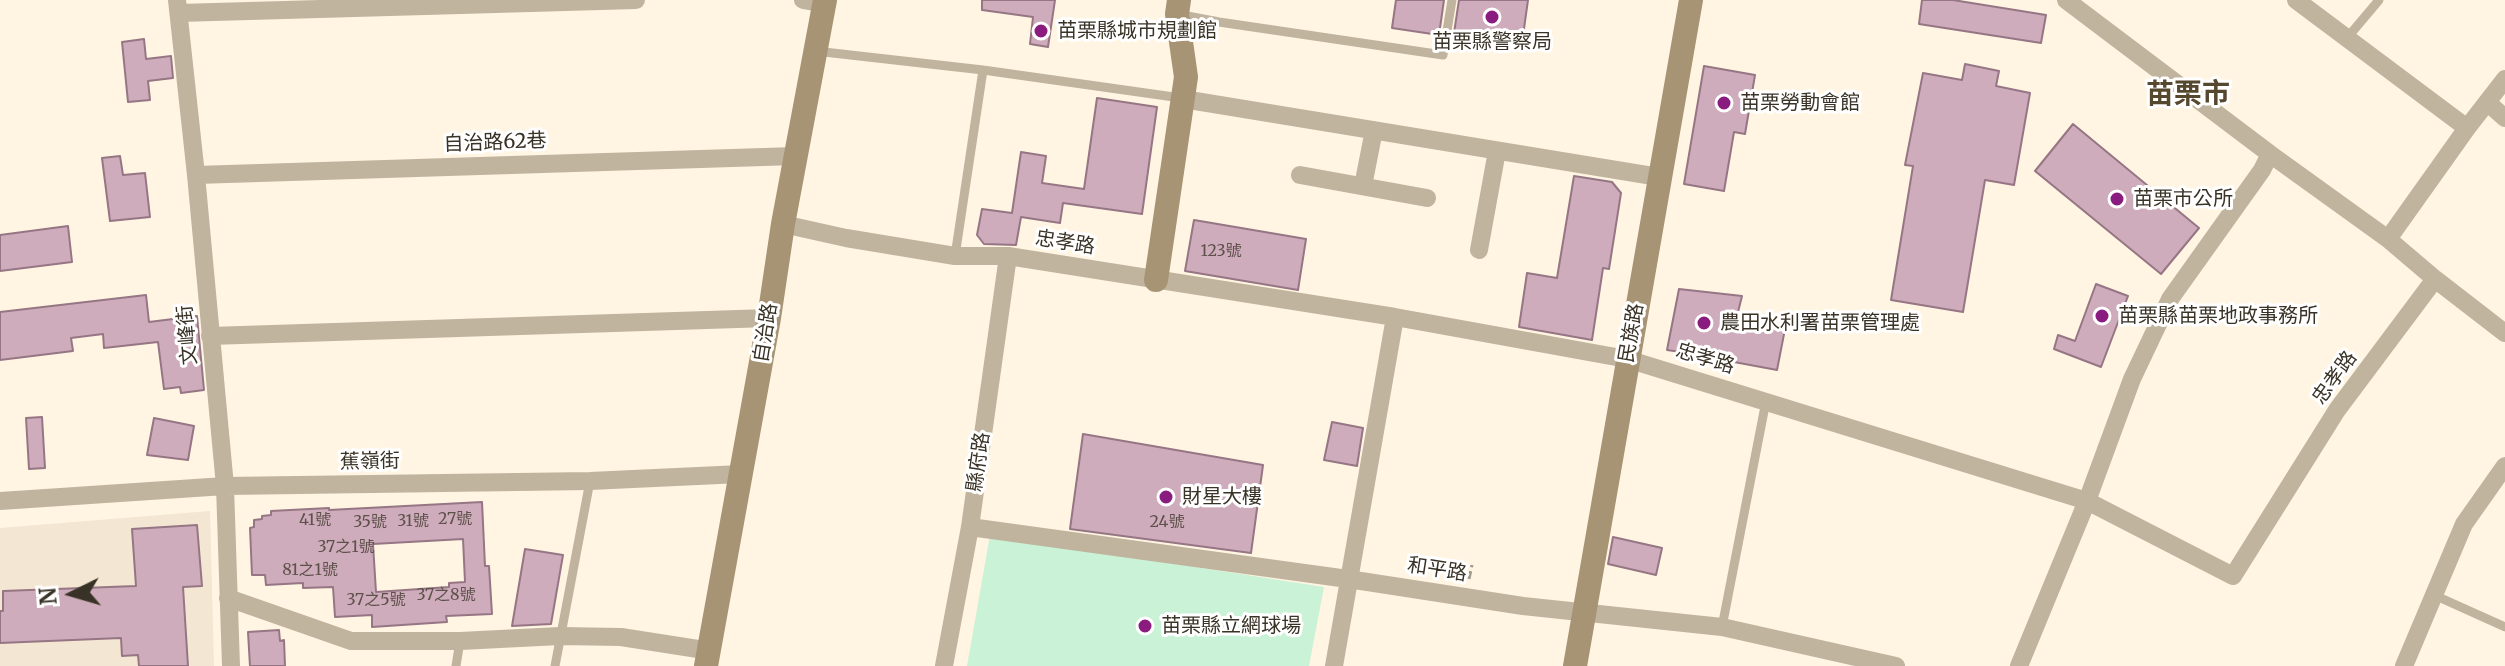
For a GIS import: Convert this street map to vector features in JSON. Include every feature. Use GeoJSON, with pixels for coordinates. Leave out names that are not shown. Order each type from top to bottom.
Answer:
{"type":"FeatureCollection","features":[{"type":"Feature","properties":{"kind":"street"},"geometry":{"type":"LineString","coordinates":[[178,6],[636,0]]}},
{"type":"Feature","properties":{"kind":"street","name":"民族路"},"geometry":{"type":"LineString","coordinates":[[1575,666],[1691,0]]}},
{"type":"Feature","properties":{"kind":"street"},"geometry":{"type":"LineString","coordinates":[[2066,0],[2388,239],[2505,333]]}},
{"type":"Feature","properties":{"kind":"street"},"geometry":{"type":"LineString","coordinates":[[2296,0],[2467,128]]}},
{"type":"Feature","properties":{"kind":"street","name":"自治路"},"geometry":{"type":"LineString","coordinates":[[708,658],[815,51],[818,1]]}},
{"type":"Feature","properties":{"kind":"street","name":"文峰街"},"geometry":{"type":"LineString","coordinates":[[178,6],[225,486],[231,666]]}},
{"type":"Feature","properties":{"kind":"street"},"geometry":{"type":"LineString","coordinates":[[1156,280],[1186,77],[1178,7]]}},
{"type":"Feature","properties":{"kind":"street"},"geometry":{"type":"LineString","coordinates":[[2388,239],[2505,79]]}},
{"type":"Feature","properties":{"kind":"street"},"geometry":{"type":"LineString","coordinates":[[1183,99],[1659,177]]}},
{"type":"Feature","properties":{"kind":"street"},"geometry":{"type":"LineString","coordinates":[[2488,103],[2505,118]]}},
{"type":"Feature","properties":{"kind":"street"},"geometry":{"type":"LineString","coordinates":[[1363,186],[1374,130]]}},
{"type":"Feature","properties":{"kind":"street"},"geometry":{"type":"LineString","coordinates":[[1479,250],[1497,151]]}},
{"type":"Feature","properties":{"kind":"street"},"geometry":{"type":"LineString","coordinates":[[2019,666],[2087,501],[2132,379],[2170,299],[2262,170],[2270,154]]}},
{"type":"Feature","properties":{"kind":"street","name":"自治路62巷"},"geometry":{"type":"LineString","coordinates":[[196,175],[795,156]]}},
{"type":"Feature","properties":{"kind":"street"},"geometry":{"type":"LineString","coordinates":[[1300,175],[1427,198]]}},
{"type":"Feature","properties":{"kind":"street","name":"忠孝路"},"geometry":{"type":"LineString","coordinates":[[783,224],[955,256],[1008,256],[1395,317],[1627,359],[2087,501],[2233,576],[2337,410],[2435,279]]}},
{"type":"Feature","properties":{"kind":"street","name":"縣府路"},"geometry":{"type":"LineString","coordinates":[[944,666],[970,527],[1008,256]]}},
{"type":"Feature","properties":{"kind":"street"},"geometry":{"type":"LineString","coordinates":[[1334,666],[1395,317]]}},
{"type":"Feature","properties":{"kind":"street"},"geometry":{"type":"LineString","coordinates":[[210,336],[769,318]]}},
{"type":"Feature","properties":{"kind":"street"},"geometry":{"type":"LineString","coordinates":[[2404,666],[2464,524],[2505,466]]}},
{"type":"Feature","properties":{"kind":"street","name":"蕉嶺街"},"geometry":{"type":"LineString","coordinates":[[0,501],[225,486],[590,481],[741,474]]}},
{"type":"Feature","properties":{"kind":"street","name":"和平路"},"geometry":{"type":"LineString","coordinates":[[970,527],[1584,613],[1722,627],[1896,666]]}},
{"type":"Feature","properties":{"kind":"street"},"geometry":{"type":"LineString","coordinates":[[228,598],[351,641],[621,637],[698,649],[708,658]]}},
{"type":"Feature","properties":{"kind":"lane"},"geometry":{"type":"LineString","coordinates":[[1178,7],[1219,22],[1443,55],[1452,0]]}},
{"type":"Feature","properties":{"kind":"lane"},"geometry":{"type":"LineString","coordinates":[[2347,38],[2379,0]]}},
{"type":"Feature","properties":{"kind":"lane"},"geometry":{"type":"LineString","coordinates":[[815,51],[983,70],[1183,99]]}},
{"type":"Feature","properties":{"kind":"lane"},"geometry":{"type":"LineString","coordinates":[[955,256],[983,70]]}},
{"type":"Feature","properties":{"kind":"lane"},"geometry":{"type":"LineString","coordinates":[[1722,627],[1766,401]]}},
{"type":"Feature","properties":{"kind":"lane"},"geometry":{"type":"LineString","coordinates":[[555,666],[590,481]]}},
{"type":"Feature","properties":{"kind":"lane"},"geometry":{"type":"LineString","coordinates":[[2434,595],[2505,627]]}},
{"type":"Feature","properties":{"kind":"lane"},"geometry":{"type":"LineString","coordinates":[[456,666],[460,641]]}},
{"type":"Feature","properties":{"kind":"path"},"geometry":{"type":"LineString","coordinates":[[1468,586],[1472,565]]}},
{"type":"Feature","properties":{"kind":"shaded area"},"geometry":{"type":"Polygon","coordinates":[[[210,511],[214,666],[0,666],[0,528],[210,511]]]}},
{"type":"Feature","properties":{"kind":"green space","name":"苗栗縣立網球場"},"geometry":{"type":"Polygon","coordinates":[[[990,535],[1324,587],[1309,666],[967,666],[990,535]]]}},
{"type":"Feature","properties":{"kind":"building","name":"苗栗縣城市規劃館"},"geometry":{"type":"Polygon","coordinates":[[[982,0],[1055,0],[1048,47],[1030,44],[1033,17],[982,10],[982,0]]]}},
{"type":"Feature","properties":{"kind":"building","name":"苗栗縣警察局"},"geometry":{"type":"Polygon","coordinates":[[[1396,0],[1444,0],[1439,35],[1392,28],[1396,0]]]}},
{"type":"Feature","properties":{"kind":"building","name":"苗栗縣警察局"},"geometry":{"type":"Polygon","coordinates":[[[1459,0],[1528,0],[1522,43],[1454,33],[1459,0]]]}},
{"type":"Feature","properties":{"kind":"building"},"geometry":{"type":"Polygon","coordinates":[[[1922,0],[1953,0],[2046,15],[2041,43],[1919,24],[1922,0]]]}},
{"type":"Feature","properties":{"kind":"building"},"geometry":{"type":"Polygon","coordinates":[[[144,39],[146,59],[171,56],[173,78],[148,81],[150,100],[128,102],[122,42],[144,39]]]}},
{"type":"Feature","properties":{"kind":"building"},"geometry":{"type":"Polygon","coordinates":[[[1965,64],[1999,71],[1996,86],[2030,93],[2014,185],[1985,180],[1963,312],[1891,300],[1913,166],[1905,165],[1923,73],[1962,80],[1965,64]]]}},
{"type":"Feature","properties":{"kind":"building","name":"苗栗勞動會館"},"geometry":{"type":"Polygon","coordinates":[[[1704,66],[1755,75],[1745,134],[1734,132],[1724,191],[1684,184],[1704,66]]]}},
{"type":"Feature","properties":{"kind":"building"},"geometry":{"type":"Polygon","coordinates":[[[1097,98],[1157,107],[1142,214],[1063,203],[1060,223],[1021,217],[1016,245],[984,244],[977,235],[982,209],[1012,213],[1021,152],[1046,156],[1042,183],[1084,189],[1097,98]]]}},
{"type":"Feature","properties":{"kind":"building","name":"苗栗市公所"},"geometry":{"type":"Polygon","coordinates":[[[2073,124],[2199,228],[2161,274],[2035,171],[2073,124]]]}},
{"type":"Feature","properties":{"kind":"building"},"geometry":{"type":"Polygon","coordinates":[[[120,156],[123,175],[145,173],[150,217],[110,221],[102,158],[120,156]]]}},
{"type":"Feature","properties":{"kind":"building"},"geometry":{"type":"Polygon","coordinates":[[[1574,176],[1612,182],[1621,193],[1609,269],[1603,268],[1592,340],[1519,327],[1527,273],[1557,278],[1574,176]]]}},
{"type":"Feature","properties":{"kind":"building"},"geometry":{"type":"Polygon","coordinates":[[[1194,220],[1306,239],[1298,290],[1185,271],[1194,220]]]}},
{"type":"Feature","properties":{"kind":"building"},"geometry":{"type":"Polygon","coordinates":[[[68,226],[72,262],[0,271],[0,235],[68,226]]]}},
{"type":"Feature","properties":{"kind":"building","name":"苗栗縣苗栗地政事務所"},"geometry":{"type":"Polygon","coordinates":[[[2096,284],[2128,296],[2101,367],[2054,349],[2058,335],[2075,341],[2096,284]]]}},
{"type":"Feature","properties":{"kind":"building","name":"農田水利署苗栗管理處"},"geometry":{"type":"Polygon","coordinates":[[[1679,289],[1742,296],[1736,320],[1785,329],[1777,370],[1667,350],[1679,289]]]}},
{"type":"Feature","properties":{"kind":"building"},"geometry":{"type":"Polygon","coordinates":[[[146,295],[149,322],[197,316],[204,390],[181,393],[180,387],[164,389],[158,342],[104,348],[103,334],[71,338],[73,351],[0,360],[0,312],[146,295]]]}},
{"type":"Feature","properties":{"kind":"building"},"geometry":{"type":"Polygon","coordinates":[[[42,417],[45,468],[29,469],[26,418],[42,417]]]}},
{"type":"Feature","properties":{"kind":"building"},"geometry":{"type":"Polygon","coordinates":[[[154,418],[194,426],[188,460],[147,455],[154,418]]]}},
{"type":"Feature","properties":{"kind":"building"},"geometry":{"type":"Polygon","coordinates":[[[1332,422],[1363,428],[1357,466],[1324,460],[1332,422]]]}},
{"type":"Feature","properties":{"kind":"building","name":"財星大樓"},"geometry":{"type":"Polygon","coordinates":[[[1083,434],[1263,465],[1251,553],[1070,529],[1083,434]]]}},
{"type":"Feature","properties":{"kind":"building"},"geometry":{"type":"Polygon","coordinates":[[[482,502],[485,566],[489,566],[492,614],[446,616],[447,622],[372,627],[372,615],[335,617],[333,587],[303,588],[303,583],[266,585],[265,575],[252,575],[250,528],[254,527],[254,520],[271,515],[271,511],[482,502]],[[463,539],[373,544],[376,592],[449,587],[449,583],[465,582],[463,539]]]}},
{"type":"Feature","properties":{"kind":"building"},"geometry":{"type":"Polygon","coordinates":[[[197,525],[202,586],[183,587],[188,666],[139,666],[138,655],[122,656],[121,638],[0,643],[3,591],[136,586],[132,529],[197,525]]]}},
{"type":"Feature","properties":{"kind":"building"},"geometry":{"type":"Polygon","coordinates":[[[1613,537],[1662,548],[1656,575],[1608,564],[1613,537]]]}},
{"type":"Feature","properties":{"kind":"building"},"geometry":{"type":"Polygon","coordinates":[[[525,549],[563,555],[551,624],[512,626],[525,549]]]}},
{"type":"Feature","properties":{"kind":"building"},"geometry":{"type":"Polygon","coordinates":[[[279,630],[280,641],[284,640],[285,666],[250,666],[248,632],[279,630]]]}},
{"type":"Feature","properties":{"kind":"place","name":"苗栗縣警察局"},"geometry":{"type":"Point","coordinates":[1492,17]}},
{"type":"Feature","properties":{"kind":"place","name":"苗栗縣城市規劃館"},"geometry":{"type":"Point","coordinates":[1041,31]}},
{"type":"Feature","properties":{"kind":"place","name":"苗栗勞動會館"},"geometry":{"type":"Point","coordinates":[1724,103]}},
{"type":"Feature","properties":{"kind":"place","name":"苗栗市公所"},"geometry":{"type":"Point","coordinates":[2117,199]}},
{"type":"Feature","properties":{"kind":"place","name":"苗栗縣苗栗地政事務所"},"geometry":{"type":"Point","coordinates":[2102,316]}},
{"type":"Feature","properties":{"kind":"place","name":"農田水利署苗栗管理處"},"geometry":{"type":"Point","coordinates":[1704,323]}},
{"type":"Feature","properties":{"kind":"place","name":"財星大樓"},"geometry":{"type":"Point","coordinates":[1166,497]}},
{"type":"Feature","properties":{"kind":"place","name":"苗栗縣立網球場"},"geometry":{"type":"Point","coordinates":[1145,626]}},
{"type":"Feature","properties":{"kind":"district","name":"苗栗市"},"geometry":{"type":"Point","coordinates":[2188,95]}}]}
